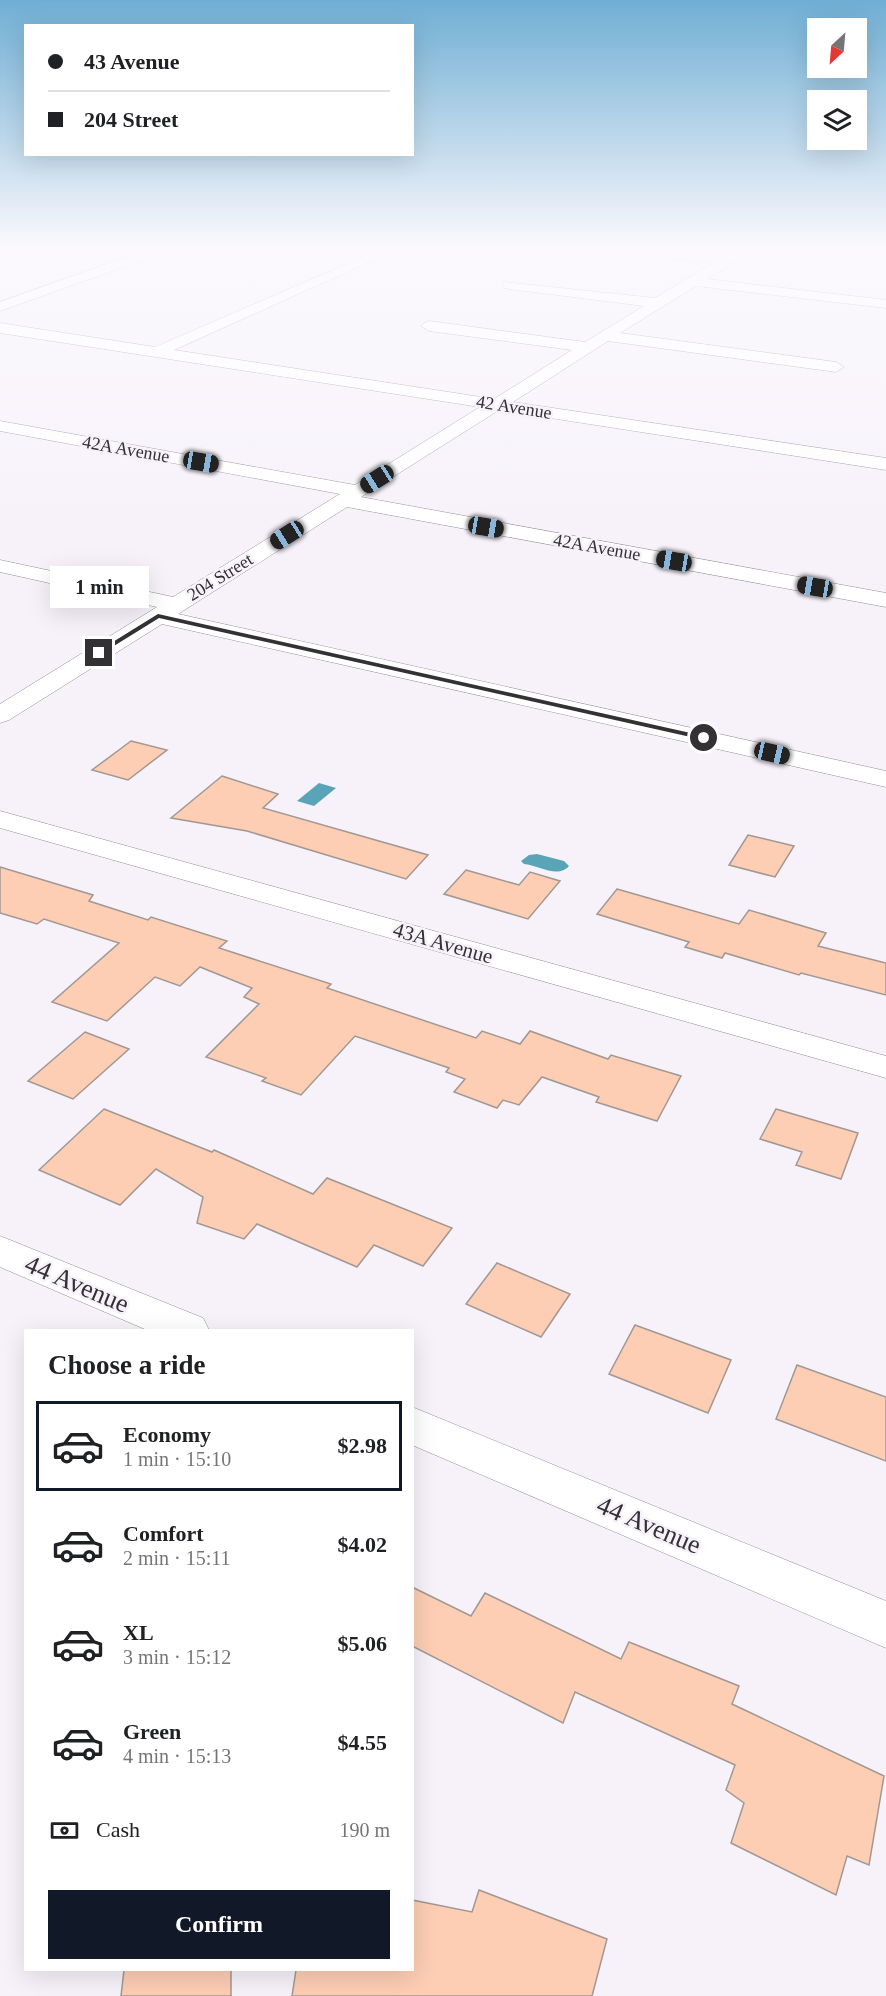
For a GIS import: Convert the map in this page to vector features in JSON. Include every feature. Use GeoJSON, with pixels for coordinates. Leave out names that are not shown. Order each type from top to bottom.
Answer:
{"type":"FeatureCollection","features":[{"type":"Feature","properties":{"kind":"street","name":"42 Avenue"},"geometry":{"type":"LineString","coordinates":[[86,341],[886,464]]}},
{"type":"Feature","properties":{"kind":"street"},"geometry":{"type":"LineString","coordinates":[[157,352],[182,341]]}},
{"type":"Feature","properties":{"kind":"street"},"geometry":{"type":"LineString","coordinates":[[542,341],[586,347]]}},
{"type":"Feature","properties":{"kind":"street","name":"204 Street"},"geometry":{"type":"LineString","coordinates":[[0,715],[596,341]]}},
{"type":"Feature","properties":{"kind":"street"},"geometry":{"type":"LineString","coordinates":[[643,341],[837,367]]}},
{"type":"Feature","properties":{"kind":"street","name":"42A Avenue"},"geometry":{"type":"LineString","coordinates":[[0,426],[886,600]]}},
{"type":"Feature","properties":{"kind":"street"},"geometry":{"type":"LineString","coordinates":[[0,566],[167,610],[886,779]]}},
{"type":"Feature","properties":{"kind":"street","name":"43A Avenue"},"geometry":{"type":"LineString","coordinates":[[0,819],[886,1067]]}},
{"type":"Feature","properties":{"kind":"street","name":"44 Avenue"},"geometry":{"type":"LineString","coordinates":[[0,1251],[186,1329]]}},
{"type":"Feature","properties":{"kind":"street","name":"44 Avenue"},"geometry":{"type":"LineString","coordinates":[[414,1426],[886,1625]]}},
{"type":"Feature","properties":{"kind":"water"},"geometry":{"type":"Polygon","coordinates":[[[319,783],[336,788],[314,806],[297,801],[319,783]]]}},
{"type":"Feature","properties":{"kind":"water"},"geometry":{"type":"Polygon","coordinates":[[[537,854],[564,861],[569,866],[564,870],[554,871],[524,864],[521,861],[529,855],[537,854]]]}},
{"type":"Feature","properties":{"kind":"building"},"geometry":{"type":"Polygon","coordinates":[[[131,741],[167,750],[128,780],[92,770],[131,741]]]}},
{"type":"Feature","properties":{"kind":"building"},"geometry":{"type":"Polygon","coordinates":[[[222,776],[278,794],[263,808],[428,855],[406,879],[247,831],[171,818],[222,776]]]}},
{"type":"Feature","properties":{"kind":"building"},"geometry":{"type":"Polygon","coordinates":[[[748,835],[794,846],[775,877],[729,865],[748,835]]]}},
{"type":"Feature","properties":{"kind":"building"},"geometry":{"type":"Polygon","coordinates":[[[0,867],[93,895],[89,901],[148,920],[151,917],[227,941],[219,948],[331,984],[327,988],[476,1038],[482,1031],[520,1044],[530,1031],[608,1059],[611,1055],[681,1076],[657,1121],[596,1102],[599,1097],[542,1077],[519,1105],[503,1100],[497,1108],[454,1092],[465,1079],[446,1072],[449,1068],[355,1036],[301,1095],[262,1081],[266,1078],[206,1057],[259,1004],[244,997],[252,988],[200,967],[180,986],[155,977],[107,1021],[52,1002],[119,943],[44,919],[37,924],[0,913],[0,867]]]}},
{"type":"Feature","properties":{"kind":"building"},"geometry":{"type":"Polygon","coordinates":[[[466,870],[519,885],[530,872],[560,881],[528,919],[444,894],[466,870]]]}},
{"type":"Feature","properties":{"kind":"building"},"geometry":{"type":"Polygon","coordinates":[[[617,889],[739,924],[749,910],[826,933],[818,946],[886,963],[886,995],[801,973],[799,975],[725,953],[722,958],[685,947],[689,942],[597,914],[617,889]]]}},
{"type":"Feature","properties":{"kind":"building"},"geometry":{"type":"Polygon","coordinates":[[[85,1032],[129,1049],[73,1099],[28,1081],[85,1032]]]}},
{"type":"Feature","properties":{"kind":"building"},"geometry":{"type":"Polygon","coordinates":[[[104,1109],[212,1152],[214,1150],[313,1194],[327,1178],[452,1228],[423,1266],[374,1245],[357,1267],[257,1224],[244,1239],[197,1223],[203,1197],[156,1169],[120,1205],[39,1170],[104,1109]]]}},
{"type":"Feature","properties":{"kind":"building"},"geometry":{"type":"Polygon","coordinates":[[[776,1109],[858,1133],[841,1179],[796,1165],[802,1152],[760,1139],[776,1109]]]}},
{"type":"Feature","properties":{"kind":"building"},"geometry":{"type":"Polygon","coordinates":[[[497,1263],[570,1294],[541,1337],[466,1304],[497,1263]]]}},
{"type":"Feature","properties":{"kind":"building"},"geometry":{"type":"Polygon","coordinates":[[[635,1325],[731,1360],[708,1413],[609,1374],[635,1325]]]}},
{"type":"Feature","properties":{"kind":"building"},"geometry":{"type":"Polygon","coordinates":[[[797,1365],[886,1397],[886,1461],[776,1419],[797,1365]]]}},
{"type":"Feature","properties":{"kind":"building"},"geometry":{"type":"Polygon","coordinates":[[[414,1588],[471,1616],[485,1593],[621,1659],[629,1642],[739,1686],[732,1704],[884,1776],[869,1865],[847,1856],[836,1895],[731,1843],[744,1803],[726,1790],[735,1765],[575,1692],[563,1723],[414,1647],[414,1588]]]}},
{"type":"Feature","properties":{"kind":"building"},"geometry":{"type":"Polygon","coordinates":[[[479,1890],[607,1939],[592,1996],[292,1996],[296,1971],[414,1971],[414,1900],[472,1912],[479,1890]]]}},
{"type":"Feature","properties":{"kind":"building"},"geometry":{"type":"Polygon","coordinates":[[[124,1971],[231,1971],[231,1996],[121,1996],[124,1971]]]}},
{"type":"Feature","properties":{"kind":"route"},"geometry":{"type":"LineString","coordinates":[[99,653],[158,616],[704,738]]}}]}
